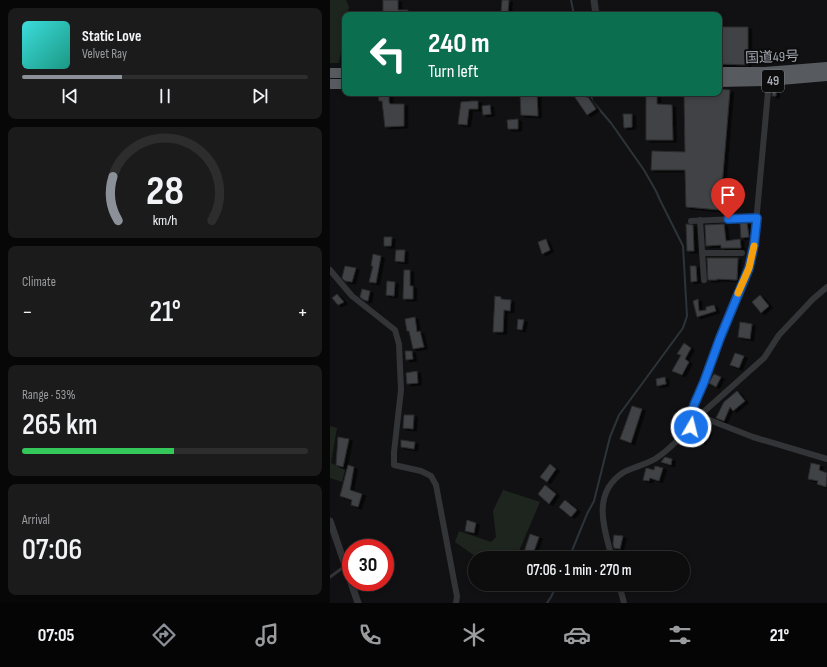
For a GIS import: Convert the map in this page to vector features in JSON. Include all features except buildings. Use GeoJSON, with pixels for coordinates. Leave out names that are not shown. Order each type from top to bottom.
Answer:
{"type":"FeatureCollection","features":[{"type":"Feature","properties":{"kind":"highway","name":"国道49号"},"geometry":{"type":"LineString","coordinates":[[722,72],[765,72],[827,68]]}},
{"type":"Feature","properties":{"kind":"highway"},"geometry":{"type":"LineString","coordinates":[[330,73],[342,73]]}},
{"type":"Feature","properties":{"kind":"highway","name":"国道49号"},"geometry":{"type":"LineString","coordinates":[[722,82],[769,81],[827,76]]}},
{"type":"Feature","properties":{"kind":"highway"},"geometry":{"type":"LineString","coordinates":[[330,84],[342,84]]}},
{"type":"Feature","properties":{"kind":"street"},"geometry":{"type":"LineString","coordinates":[[594,0],[596,12]]}},
{"type":"Feature","properties":{"kind":"street"},"geometry":{"type":"LineString","coordinates":[[691,427],[694,405],[749,268],[754,245],[757,218],[769,81]]}},
{"type":"Feature","properties":{"kind":"street"},"geometry":{"type":"LineString","coordinates":[[691,221],[757,218]]}},
{"type":"Feature","properties":{"kind":"street"},"geometry":{"type":"LineString","coordinates":[[700,220],[704,280]]}},
{"type":"Feature","properties":{"kind":"street"},"geometry":{"type":"LineString","coordinates":[[702,253],[742,253]]}},
{"type":"Feature","properties":{"kind":"street"},"geometry":{"type":"LineString","coordinates":[[330,270],[352,296],[395,330],[399,344],[401,390],[394,452],[394,465],[421,471],[431,476],[436,485],[457,596],[456,603]]}},
{"type":"Feature","properties":{"kind":"street"},"geometry":{"type":"LineString","coordinates":[[610,551],[602,516],[602,506],[606,491],[619,476],[626,471],[645,465],[656,459],[691,427],[699,416],[764,358],[779,335],[795,320],[813,298],[827,288]]}},
{"type":"Feature","properties":{"kind":"street"},"geometry":{"type":"LineString","coordinates":[[699,416],[753,438],[827,459]]}},
{"type":"Feature","properties":{"kind":"street"},"geometry":{"type":"LineString","coordinates":[[330,521],[342,555]]}},
{"type":"Feature","properties":{"kind":"street"},"geometry":{"type":"LineString","coordinates":[[354,591],[358,603]]}},
{"type":"Feature","properties":{"kind":"street"},"geometry":{"type":"LineString","coordinates":[[621,591],[624,603]]}},
{"type":"Feature","properties":{"kind":"lane"},"geometry":{"type":"LineString","coordinates":[[330,577],[342,569]]}},
{"type":"Feature","properties":{"kind":"shaded area"},"geometry":{"type":"Polygon","coordinates":[[[330,0],[346,0],[349,7],[348,12],[342,12],[342,46],[339,63],[330,63],[330,0]]]}},
{"type":"Feature","properties":{"kind":"shaded area"},"geometry":{"type":"Polygon","coordinates":[[[330,426],[337,428],[331,463],[345,470],[342,482],[330,478],[330,426]]]}},
{"type":"Feature","properties":{"kind":"shaded area"},"geometry":{"type":"Polygon","coordinates":[[[503,490],[540,502],[519,551],[468,551],[455,542],[459,531],[491,542],[496,537],[493,511],[503,490]]]}},
{"type":"Feature","properties":{"kind":"waterway"},"geometry":{"type":"LineString","coordinates":[[571,0],[573,12]]}},
{"type":"Feature","properties":{"kind":"waterway"},"geometry":{"type":"LineString","coordinates":[[572,551],[594,501],[610,437],[619,415],[683,328],[687,316],[683,246],[644,170],[611,123],[593,102],[591,96]]}},
{"type":"Feature","properties":{"kind":"waterway"},"geometry":{"type":"LineString","coordinates":[[547,603],[554,591]]}},
{"type":"Feature","properties":{"kind":"slow traffic"},"geometry":{"type":"LineString","coordinates":[[738,293],[749,268],[754,246]]}},
{"type":"Feature","properties":{"kind":"route"},"geometry":{"type":"LineString","coordinates":[[691,427],[694,405],[749,268],[754,245],[757,218],[728,219]]}}]}
